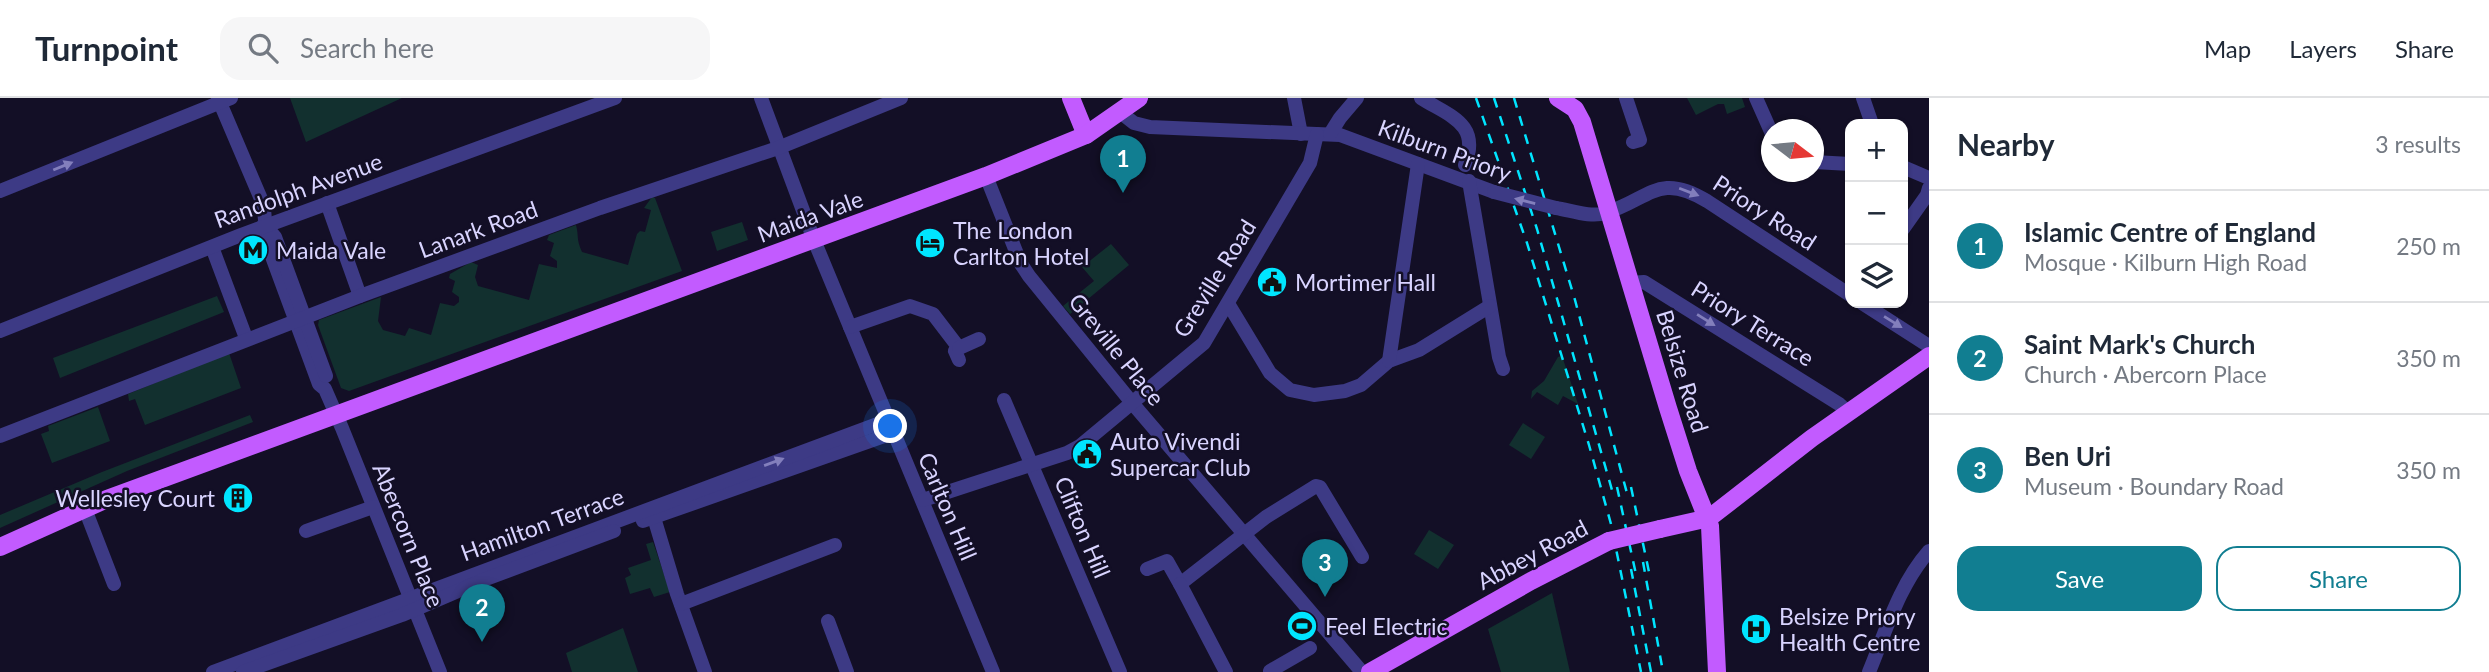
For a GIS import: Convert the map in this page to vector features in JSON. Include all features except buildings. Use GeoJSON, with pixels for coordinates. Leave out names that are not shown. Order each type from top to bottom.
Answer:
{"type":"FeatureCollection","features":[{"type":"Feature","properties":{"kind":"main road"},"geometry":{"type":"LineString","coordinates":[[1071,98],[1086,135]]}},
{"type":"Feature","properties":{"kind":"main road","name":"Belsize Road"},"geometry":{"type":"LineString","coordinates":[[1568,100],[1582,122],[1680,446],[1707,518],[1712,544],[1717,672]]}},
{"type":"Feature","properties":{"kind":"main road","name":"Maida Vale"},"geometry":{"type":"LineString","coordinates":[[0,547],[85,509],[336,414],[986,176],[1086,135],[1130,105]]}},
{"type":"Feature","properties":{"kind":"main road","name":"Abbey Road"},"geometry":{"type":"LineString","coordinates":[[1370,672],[1531,581],[1609,541],[1707,518],[1929,356]]}},
{"type":"Feature","properties":{"kind":"street","name":"Randolph Avenue"},"geometry":{"type":"LineString","coordinates":[[0,331],[266,226],[615,98]]}},
{"type":"Feature","properties":{"kind":"street","name":"Carlton Hill"},"geometry":{"type":"LineString","coordinates":[[761,98],[814,240],[993,672]]}},
{"type":"Feature","properties":{"kind":"street","name":"Lanark Road"},"geometry":{"type":"LineString","coordinates":[[0,436],[246,338],[600,208],[778,148],[901,98]]}},
{"type":"Feature","properties":{"kind":"street"},"geometry":{"type":"LineString","coordinates":[[1294,98],[1301,134]]}},
{"type":"Feature","properties":{"kind":"street","name":"Greville Road"},"geometry":{"type":"LineString","coordinates":[[923,500],[1067,453],[1080,446],[1196,352],[1228,304],[1324,134],[1357,98]]}},
{"type":"Feature","properties":{"kind":"street"},"geometry":{"type":"LineString","coordinates":[[1421,98],[1447,112],[1464,126],[1470,152],[1465,165]]}},
{"type":"Feature","properties":{"kind":"street"},"geometry":{"type":"LineString","coordinates":[[1626,98],[1640,139],[1633,142]]}},
{"type":"Feature","properties":{"kind":"street"},"geometry":{"type":"LineString","coordinates":[[1756,98],[1765,119]]}},
{"type":"Feature","properties":{"kind":"street"},"geometry":{"type":"LineString","coordinates":[[1863,98],[1870,119]]}},
{"type":"Feature","properties":{"kind":"street"},"geometry":{"type":"LineString","coordinates":[[0,191],[218,101]]}},
{"type":"Feature","properties":{"kind":"street","name":"Abercorn Place"},"geometry":{"type":"LineString","coordinates":[[218,101],[261,199],[267,243],[300,320],[318,384],[325,389],[336,414],[440,672]]}},
{"type":"Feature","properties":{"kind":"street","name":"Kilburn Priory"},"geometry":{"type":"LineString","coordinates":[[1130,105],[1139,124],[1150,127],[1340,135],[1494,192],[1556,208],[1598,214],[1610,211]]}},
{"type":"Feature","properties":{"kind":"street"},"geometry":{"type":"LineString","coordinates":[[1824,163],[1845,164]]}},
{"type":"Feature","properties":{"kind":"street"},"geometry":{"type":"LineString","coordinates":[[1389,361],[1418,164]]}},
{"type":"Feature","properties":{"kind":"street"},"geometry":{"type":"LineString","coordinates":[[1908,169],[1929,178]]}},
{"type":"Feature","properties":{"kind":"street","name":"Greville Place"},"geometry":{"type":"LineString","coordinates":[[986,176],[1024,269],[1243,534],[1318,640],[1362,672]]}},
{"type":"Feature","properties":{"kind":"street"},"geometry":{"type":"LineString","coordinates":[[1469,181],[1503,369]]}},
{"type":"Feature","properties":{"kind":"street","name":"Priory Road"},"geometry":{"type":"LineString","coordinates":[[1610,211],[1654,190],[1666,187],[1684,188],[1845,292]]}},
{"type":"Feature","properties":{"kind":"street"},"geometry":{"type":"LineString","coordinates":[[1908,222],[1929,188]]}},
{"type":"Feature","properties":{"kind":"street"},"geometry":{"type":"LineString","coordinates":[[327,204],[360,296]]}},
{"type":"Feature","properties":{"kind":"street"},"geometry":{"type":"LineString","coordinates":[[212,247],[246,338]]}},
{"type":"Feature","properties":{"kind":"street","name":"Priory Terrace"},"geometry":{"type":"LineString","coordinates":[[1630,283],[1648,284],[1799,379],[1849,414]]}},
{"type":"Feature","properties":{"kind":"street"},"geometry":{"type":"LineString","coordinates":[[1228,304],[1270,373],[1290,390],[1314,395],[1345,391],[1361,385],[1389,361],[1419,350],[1490,306]]}},
{"type":"Feature","properties":{"kind":"street"},"geometry":{"type":"LineString","coordinates":[[850,327],[909,306],[933,314],[959,354],[979,339]]}},
{"type":"Feature","properties":{"kind":"street"},"geometry":{"type":"LineString","coordinates":[[1870,308],[1929,346]]}},
{"type":"Feature","properties":{"kind":"street","name":"Clifton Hill"},"geometry":{"type":"LineString","coordinates":[[1004,400],[1120,672]]}},
{"type":"Feature","properties":{"kind":"street","name":"Hamilton Terrace"},"geometry":{"type":"LineString","coordinates":[[213,672],[486,579],[653,513],[890,427]]}},
{"type":"Feature","properties":{"kind":"street"},"geometry":{"type":"LineString","coordinates":[[1180,583],[1309,488],[1320,487],[1363,557]]}},
{"type":"Feature","properties":{"kind":"street"},"geometry":{"type":"LineString","coordinates":[[306,531],[373,508]]}},
{"type":"Feature","properties":{"kind":"street"},"geometry":{"type":"LineString","coordinates":[[85,509],[114,584]]}},
{"type":"Feature","properties":{"kind":"street"},"geometry":{"type":"LineString","coordinates":[[653,513],[705,672]]}},
{"type":"Feature","properties":{"kind":"street"},"geometry":{"type":"LineString","coordinates":[[681,604],[835,545]]}},
{"type":"Feature","properties":{"kind":"street"},"geometry":{"type":"LineString","coordinates":[[1869,672],[1900,596],[1929,551]]}},
{"type":"Feature","properties":{"kind":"street"},"geometry":{"type":"LineString","coordinates":[[1147,569],[1167,561],[1226,672]]}},
{"type":"Feature","properties":{"kind":"street","name":"Hamilton Terrace"},"geometry":{"type":"LineString","coordinates":[[243,672],[413,604]]}},
{"type":"Feature","properties":{"kind":"street"},"geometry":{"type":"LineString","coordinates":[[828,621],[847,672]]}},
{"type":"Feature","properties":{"kind":"street"},"geometry":{"type":"LineString","coordinates":[[1270,671],[1318,640]]}},
{"type":"Feature","properties":{"kind":"green space"},"geometry":{"type":"Polygon","coordinates":[[[290,98],[402,98],[306,142],[290,98]]]}},
{"type":"Feature","properties":{"kind":"green space"},"geometry":{"type":"Polygon","coordinates":[[[1687,98],[1742,98],[1745,107],[1727,114],[1724,104],[1718,104],[1696,115],[1687,98]]]}},
{"type":"Feature","properties":{"kind":"green space"},"geometry":{"type":"Polygon","coordinates":[[[652,197],[655,198],[682,271],[349,391],[341,388],[318,325],[319,320],[381,297],[378,321],[383,330],[405,336],[409,328],[431,335],[440,303],[454,306],[459,302],[459,297],[452,292],[455,281],[449,278],[450,274],[471,262],[478,265],[475,277],[478,286],[529,300],[539,264],[557,268],[557,261],[550,256],[554,243],[547,240],[549,235],[576,225],[582,252],[628,265],[637,234],[640,231],[645,232],[651,210],[644,208],[652,197]]]}},
{"type":"Feature","properties":{"kind":"green space"},"geometry":{"type":"Polygon","coordinates":[[[742,222],[748,240],[717,251],[711,232],[742,222]]]}},
{"type":"Feature","properties":{"kind":"green space"},"geometry":{"type":"Polygon","coordinates":[[[1111,244],[1129,265],[1070,314],[1063,306],[1094,281],[1082,267],[1111,244]]]}},
{"type":"Feature","properties":{"kind":"green space"},"geometry":{"type":"Polygon","coordinates":[[[217,296],[224,312],[60,378],[53,358],[217,296]]]}},
{"type":"Feature","properties":{"kind":"green space"},"geometry":{"type":"Polygon","coordinates":[[[229,353],[241,388],[145,425],[135,399],[129,401],[128,394],[229,353]]]}},
{"type":"Feature","properties":{"kind":"green space"},"geometry":{"type":"Polygon","coordinates":[[[1562,356],[1578,404],[1563,396],[1558,405],[1537,392],[1531,399],[1532,391],[1544,381],[1558,357],[1562,356]]]}},
{"type":"Feature","properties":{"kind":"green space"},"geometry":{"type":"Polygon","coordinates":[[[98,407],[110,441],[52,463],[41,434],[49,431],[48,426],[98,407]]]}},
{"type":"Feature","properties":{"kind":"green space"},"geometry":{"type":"Polygon","coordinates":[[[250,415],[253,422],[127,471],[0,528],[0,515],[250,415]]]}},
{"type":"Feature","properties":{"kind":"green space"},"geometry":{"type":"Polygon","coordinates":[[[1523,423],[1545,437],[1531,459],[1509,445],[1523,423]]]}},
{"type":"Feature","properties":{"kind":"green space"},"geometry":{"type":"Polygon","coordinates":[[[1429,530],[1454,545],[1438,569],[1414,554],[1429,530]]]}},
{"type":"Feature","properties":{"kind":"green space"},"geometry":{"type":"Polygon","coordinates":[[[653,542],[670,592],[654,597],[650,588],[630,594],[625,578],[631,575],[628,568],[651,560],[646,544],[653,542]]]}},
{"type":"Feature","properties":{"kind":"green space"},"geometry":{"type":"Polygon","coordinates":[[[1552,593],[1570,672],[1501,672],[1488,629],[1552,593]]]}},
{"type":"Feature","properties":{"kind":"green space"},"geometry":{"type":"Polygon","coordinates":[[[623,628],[638,672],[572,672],[566,653],[623,628]]]}},
{"type":"Feature","properties":{"kind":"railway"},"geometry":{"type":"LineString","coordinates":[[1476,98],[1527,243],[1589,445],[1611,524],[1641,672]]}},
{"type":"Feature","properties":{"kind":"railway"},"geometry":{"type":"LineString","coordinates":[[1494,98],[1537,229],[1614,497]]}},
{"type":"Feature","properties":{"kind":"railway"},"geometry":{"type":"LineString","coordinates":[[1514,98],[1575,300],[1628,497]]}},
{"type":"Feature","properties":{"kind":"railway"},"geometry":{"type":"LineString","coordinates":[[1617,487],[1637,579]]}},
{"type":"Feature","properties":{"kind":"railway"},"geometry":{"type":"LineString","coordinates":[[1631,487],[1649,572]]}},
{"type":"Feature","properties":{"kind":"railway"},"geometry":{"type":"LineString","coordinates":[[1643,562],[1663,672]]}},
{"type":"Feature","properties":{"kind":"railway"},"geometry":{"type":"LineString","coordinates":[[1631,569],[1651,672]]}},
{"type":"Feature","properties":{"kind":"place","name":"Islamic Centre of England"},"geometry":{"type":"Point","coordinates":[1123,193]}},
{"type":"Feature","properties":{"kind":"place","name":"The London Carlton Hotel"},"geometry":{"type":"Point","coordinates":[930,243]}},
{"type":"Feature","properties":{"kind":"place","name":"Maida Vale"},"geometry":{"type":"Point","coordinates":[253,250]}},
{"type":"Feature","properties":{"kind":"place","name":"Mortimer Hall"},"geometry":{"type":"Point","coordinates":[1272,282]}},
{"type":"Feature","properties":{"kind":"place","name":"Auto Vivendi Supercar Club"},"geometry":{"type":"Point","coordinates":[1087,454]}},
{"type":"Feature","properties":{"kind":"place","name":"Wellesley Court"},"geometry":{"type":"Point","coordinates":[238,498]}},
{"type":"Feature","properties":{"kind":"place","name":"Ben Uri"},"geometry":{"type":"Point","coordinates":[1325,597]}},
{"type":"Feature","properties":{"kind":"place","name":"Feel Electric"},"geometry":{"type":"Point","coordinates":[1302,626]}},
{"type":"Feature","properties":{"kind":"place","name":"Belsize Priory Health Centre"},"geometry":{"type":"Point","coordinates":[1756,629]}},
{"type":"Feature","properties":{"kind":"place","name":"Saint Mark's Church"},"geometry":{"type":"Point","coordinates":[482,642]}}]}
